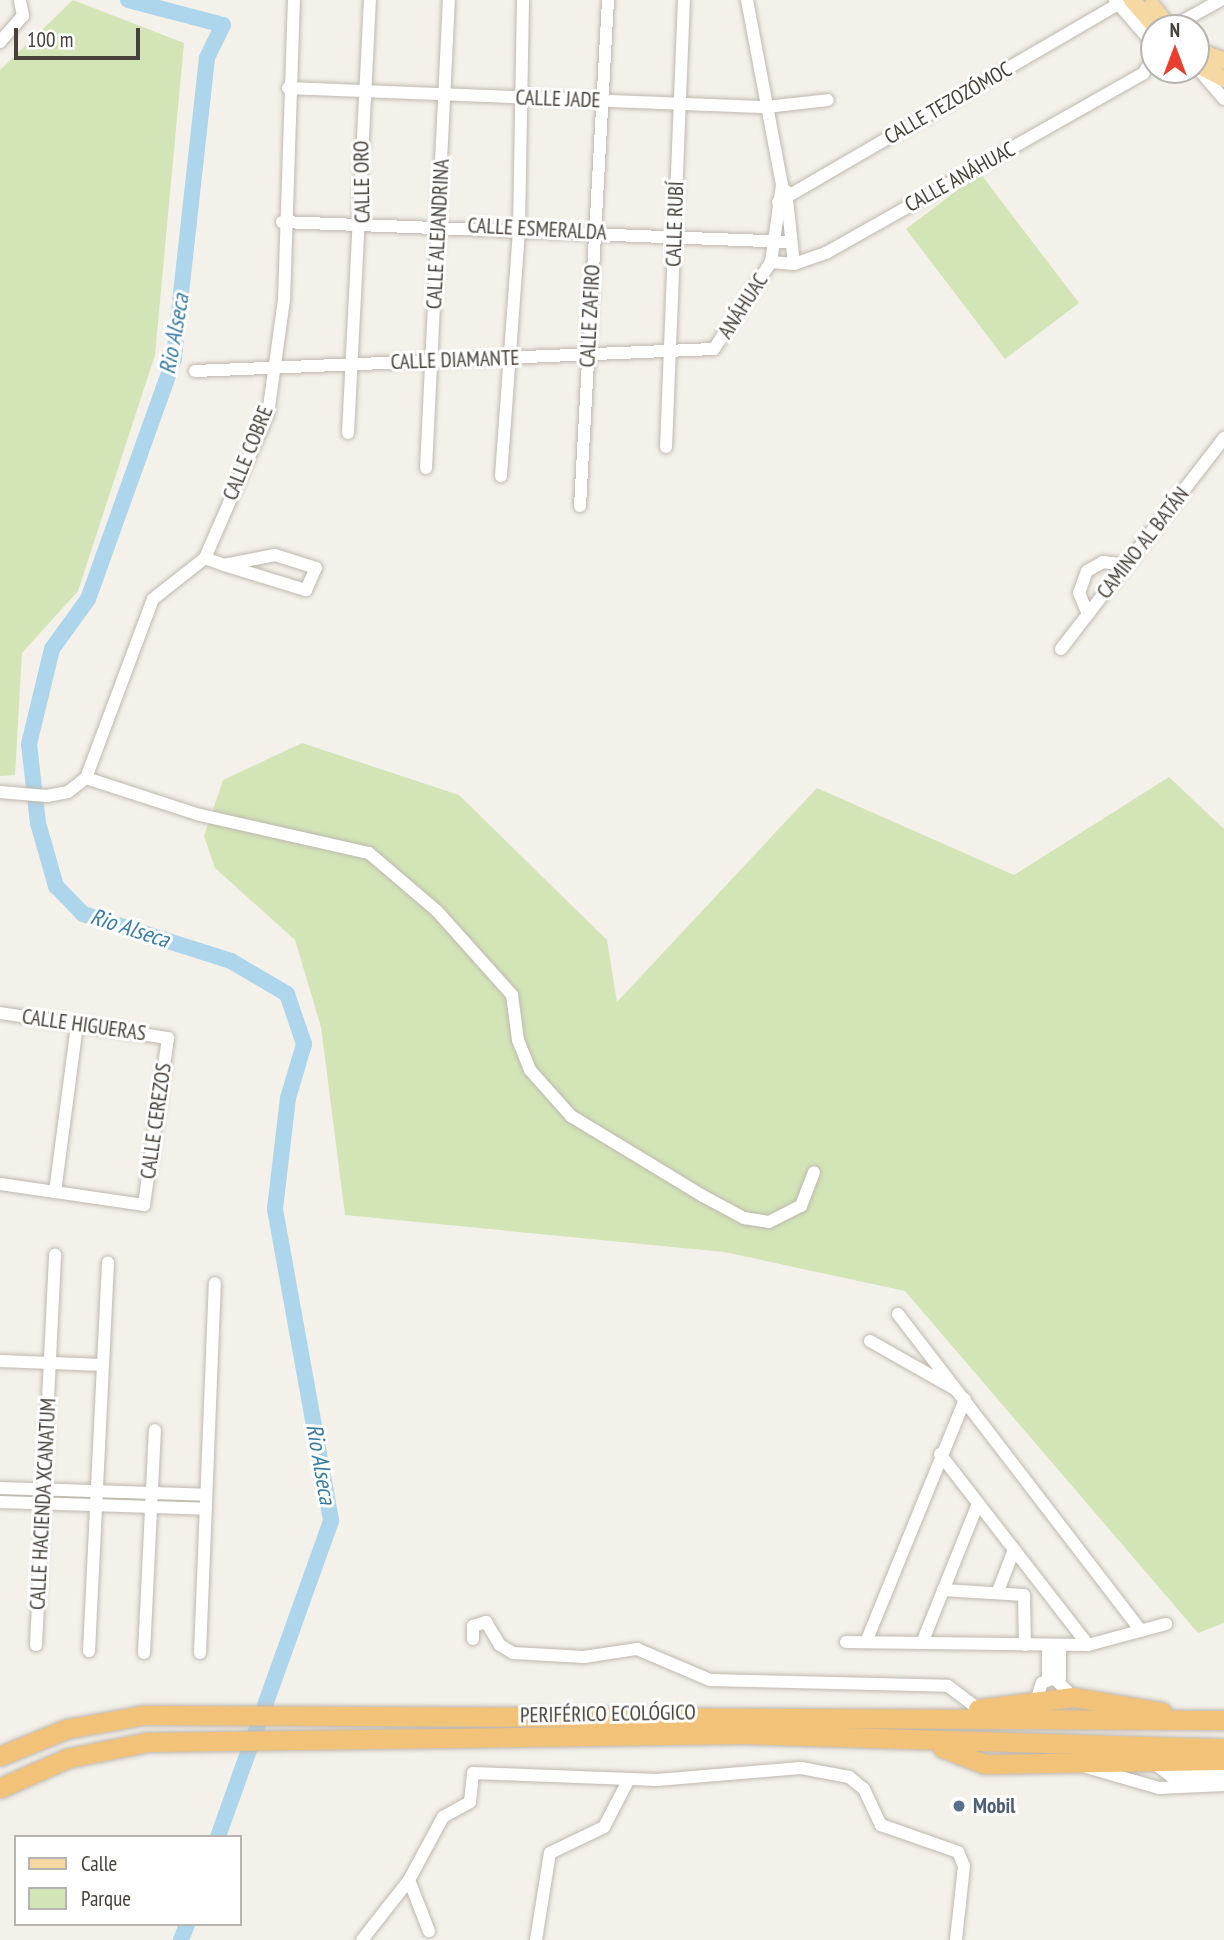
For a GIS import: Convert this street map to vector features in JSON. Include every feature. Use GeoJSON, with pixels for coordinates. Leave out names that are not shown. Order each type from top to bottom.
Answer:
{"type":"FeatureCollection","features":[{"type":"Feature","properties":{"kind":"highway"},"geometry":{"type":"LineString","coordinates":[[909,1719],[1073,1698],[1197,1720]]}},
{"type":"Feature","properties":{"kind":"highway","name":"PERIFÉRICO ECOLÓGICO"},"geometry":{"type":"LineString","coordinates":[[0,1756],[83,1725],[144,1715],[1224,1720]]}},
{"type":"Feature","properties":{"kind":"highway","name":"PERIFÉRICO ECOLÓGICO"},"geometry":{"type":"LineString","coordinates":[[0,1788],[68,1758],[121,1745],[304,1739],[742,1734],[932,1743],[1224,1748]]}},
{"type":"Feature","properties":{"kind":"highway"},"geometry":{"type":"LineString","coordinates":[[932,1743],[985,1764],[1159,1768],[1224,1760]]}},
{"type":"Feature","properties":{"kind":"main road"},"geometry":{"type":"LineString","coordinates":[[1147,0],[1158,14]]}},
{"type":"Feature","properties":{"kind":"main road"},"geometry":{"type":"LineString","coordinates":[[1122,1],[1140,15]]}},
{"type":"Feature","properties":{"kind":"street"},"geometry":{"type":"LineString","coordinates":[[0,42],[23,16],[20,0]]}},
{"type":"Feature","properties":{"kind":"street","name":"CALLE COBRE"},"geometry":{"type":"LineString","coordinates":[[86,778],[153,598],[205,558],[268,414],[284,300],[282,222],[294,0]]}},
{"type":"Feature","properties":{"kind":"street","name":"CALLE ORO"},"geometry":{"type":"LineString","coordinates":[[348,433],[356,365],[363,221],[361,92],[370,0]]}},
{"type":"Feature","properties":{"kind":"street","name":"CALLE ALEJANDRINA"},"geometry":{"type":"LineString","coordinates":[[426,468],[449,0]]}},
{"type":"Feature","properties":{"kind":"street"},"geometry":{"type":"LineString","coordinates":[[501,477],[519,228],[523,0]]}},
{"type":"Feature","properties":{"kind":"street","name":"CALLE ZAFIRO"},"geometry":{"type":"LineString","coordinates":[[580,506],[608,0]]}},
{"type":"Feature","properties":{"kind":"street","name":"CALLE RUBÍ"},"geometry":{"type":"LineString","coordinates":[[666,446],[684,0]]}},
{"type":"Feature","properties":{"kind":"street"},"geometry":{"type":"LineString","coordinates":[[747,0],[794,264]]}},
{"type":"Feature","properties":{"kind":"street"},"geometry":{"type":"LineString","coordinates":[[1196,14],[1222,0]]}},
{"type":"Feature","properties":{"kind":"street"},"geometry":{"type":"LineString","coordinates":[[1122,1],[1140,26]]}},
{"type":"Feature","properties":{"kind":"street","name":"CALLE TEZOZÓMOC"},"geometry":{"type":"LineString","coordinates":[[784,199],[1122,1]]}},
{"type":"Feature","properties":{"kind":"street","name":"CALLE ANÁHUAC"},"geometry":{"type":"LineString","coordinates":[[771,262],[794,264],[826,253],[1140,76]]}},
{"type":"Feature","properties":{"kind":"street"},"geometry":{"type":"LineString","coordinates":[[1210,82],[1224,99]]}},
{"type":"Feature","properties":{"kind":"street","name":"CALLE JADE"},"geometry":{"type":"LineString","coordinates":[[288,88],[767,107],[828,100]]}},
{"type":"Feature","properties":{"kind":"street","name":"ANÁHUAC"},"geometry":{"type":"LineString","coordinates":[[714,349],[771,262],[784,199]]}},
{"type":"Feature","properties":{"kind":"street","name":"CALLE ESMERALDA"},"geometry":{"type":"LineString","coordinates":[[282,222],[363,221],[791,242]]}},
{"type":"Feature","properties":{"kind":"street","name":"CALLE DIAMANTE"},"geometry":{"type":"LineString","coordinates":[[195,371],[714,349]]}},
{"type":"Feature","properties":{"kind":"street","name":"CAMINO AL BATÁN"},"geometry":{"type":"LineString","coordinates":[[1061,649],[1224,438]]}},
{"type":"Feature","properties":{"kind":"street"},"geometry":{"type":"LineString","coordinates":[[205,558],[224,565],[306,590],[316,568],[275,555],[224,565]]}},
{"type":"Feature","properties":{"kind":"street"},"geometry":{"type":"LineString","coordinates":[[1087,614],[1079,593],[1087,571],[1108,561],[1126,565]]}},
{"type":"Feature","properties":{"kind":"street"},"geometry":{"type":"LineString","coordinates":[[0,792],[47,796],[68,792],[86,778],[200,815],[369,853],[404,878],[512,995],[518,1040],[530,1070],[572,1116],[744,1218],[769,1222],[801,1206],[814,1172]]}},
{"type":"Feature","properties":{"kind":"street","name":"CALLE HIGUERAS"},"geometry":{"type":"LineString","coordinates":[[0,1013],[168,1038]]}},
{"type":"Feature","properties":{"kind":"street"},"geometry":{"type":"LineString","coordinates":[[0,1184],[55,1192],[77,1024]]}},
{"type":"Feature","properties":{"kind":"street","name":"CALLE CEREZOS"},"geometry":{"type":"LineString","coordinates":[[55,1192],[144,1205],[168,1038]]}},
{"type":"Feature","properties":{"kind":"street","name":"CALLE HACIENDA XCANATUM"},"geometry":{"type":"LineString","coordinates":[[36,1645],[55,1254]]}},
{"type":"Feature","properties":{"kind":"street"},"geometry":{"type":"LineString","coordinates":[[89,1651],[108,1262]]}},
{"type":"Feature","properties":{"kind":"street"},"geometry":{"type":"LineString","coordinates":[[200,1653],[215,1283]]}},
{"type":"Feature","properties":{"kind":"street"},"geometry":{"type":"LineString","coordinates":[[898,1314],[1141,1631]]}},
{"type":"Feature","properties":{"kind":"street"},"geometry":{"type":"LineString","coordinates":[[870,1341],[962,1395]]}},
{"type":"Feature","properties":{"kind":"street"},"geometry":{"type":"LineString","coordinates":[[0,1361],[103,1365]]}},
{"type":"Feature","properties":{"kind":"street"},"geometry":{"type":"LineString","coordinates":[[866,1642],[962,1395]]}},
{"type":"Feature","properties":{"kind":"street"},"geometry":{"type":"LineString","coordinates":[[144,1653],[155,1430]]}},
{"type":"Feature","properties":{"kind":"street"},"geometry":{"type":"LineString","coordinates":[[940,1454],[1088,1646]]}},
{"type":"Feature","properties":{"kind":"street"},"geometry":{"type":"LineString","coordinates":[[0,1489],[152,1493],[206,1502]]}},
{"type":"Feature","properties":{"kind":"street"},"geometry":{"type":"LineString","coordinates":[[0,1502],[151,1507],[206,1502]]}},
{"type":"Feature","properties":{"kind":"street"},"geometry":{"type":"LineString","coordinates":[[922,1643],[978,1504]]}},
{"type":"Feature","properties":{"kind":"street"},"geometry":{"type":"LineString","coordinates":[[998,1591],[1014,1550]]}},
{"type":"Feature","properties":{"kind":"street"},"geometry":{"type":"LineString","coordinates":[[943,1590],[998,1591],[1024,1595],[1025,1645]]}},
{"type":"Feature","properties":{"kind":"street"},"geometry":{"type":"LineString","coordinates":[[473,1639],[473,1626],[486,1622],[500,1645],[513,1653],[584,1657],[636,1649],[710,1680],[948,1686],[978,1709]]}},
{"type":"Feature","properties":{"kind":"street"},"geometry":{"type":"LineString","coordinates":[[846,1642],[1088,1646],[1166,1624]]}},
{"type":"Feature","properties":{"kind":"street"},"geometry":{"type":"LineString","coordinates":[[1036,1701],[1054,1679],[1054,1645]]}},
{"type":"Feature","properties":{"kind":"street"},"geometry":{"type":"LineString","coordinates":[[1054,1679],[1073,1698]]}},
{"type":"Feature","properties":{"kind":"street"},"geometry":{"type":"LineString","coordinates":[[1076,1764],[1148,1785],[1224,1785]]}},
{"type":"Feature","properties":{"kind":"street"},"geometry":{"type":"LineString","coordinates":[[362,1940],[409,1880],[443,1817],[470,1802],[473,1773],[629,1779],[802,1768],[849,1777],[864,1788],[881,1825],[961,1856],[956,1940]]}},
{"type":"Feature","properties":{"kind":"street"},"geometry":{"type":"LineString","coordinates":[[1148,1785],[1159,1768],[1224,1774]]}},
{"type":"Feature","properties":{"kind":"street"},"geometry":{"type":"LineString","coordinates":[[537,1936],[550,1853],[604,1827],[629,1779]]}},
{"type":"Feature","properties":{"kind":"street"},"geometry":{"type":"LineString","coordinates":[[409,1880],[429,1931]]}},
{"type":"Feature","properties":{"kind":"green space"},"geometry":{"type":"Polygon","coordinates":[[[73,0],[184,43],[155,355],[78,591],[22,653],[15,775],[0,776],[0,70],[73,0]]]}},
{"type":"Feature","properties":{"kind":"green space"},"geometry":{"type":"Polygon","coordinates":[[[980,173],[1079,303],[1005,359],[906,229],[980,173]]]}},
{"type":"Feature","properties":{"kind":"green space"},"geometry":{"type":"Polygon","coordinates":[[[302,743],[459,795],[607,940],[617,1002],[817,788],[1014,875],[1169,777],[1224,829],[1224,1623],[1198,1633],[905,1291],[724,1252],[345,1215],[321,1027],[295,940],[215,868],[204,836],[223,780],[302,743]]]}},
{"type":"Feature","properties":{"kind":"waterway","name":"Rio Alseca"},"geometry":{"type":"LineString","coordinates":[[128,0],[223,25],[207,58],[174,359],[88,599],[52,649],[29,744],[38,823],[56,886],[83,914],[231,961],[287,994],[304,1044],[288,1098],[275,1209],[331,1521],[219,1835]]}},
{"type":"Feature","properties":{"kind":"waterway","name":"Rio Alseca"},"geometry":{"type":"LineString","coordinates":[[181,1940],[186,1926]]}},
{"type":"Feature","properties":{"kind":"place","name":"Mobil"},"geometry":{"type":"Point","coordinates":[959,1806]}}]}
